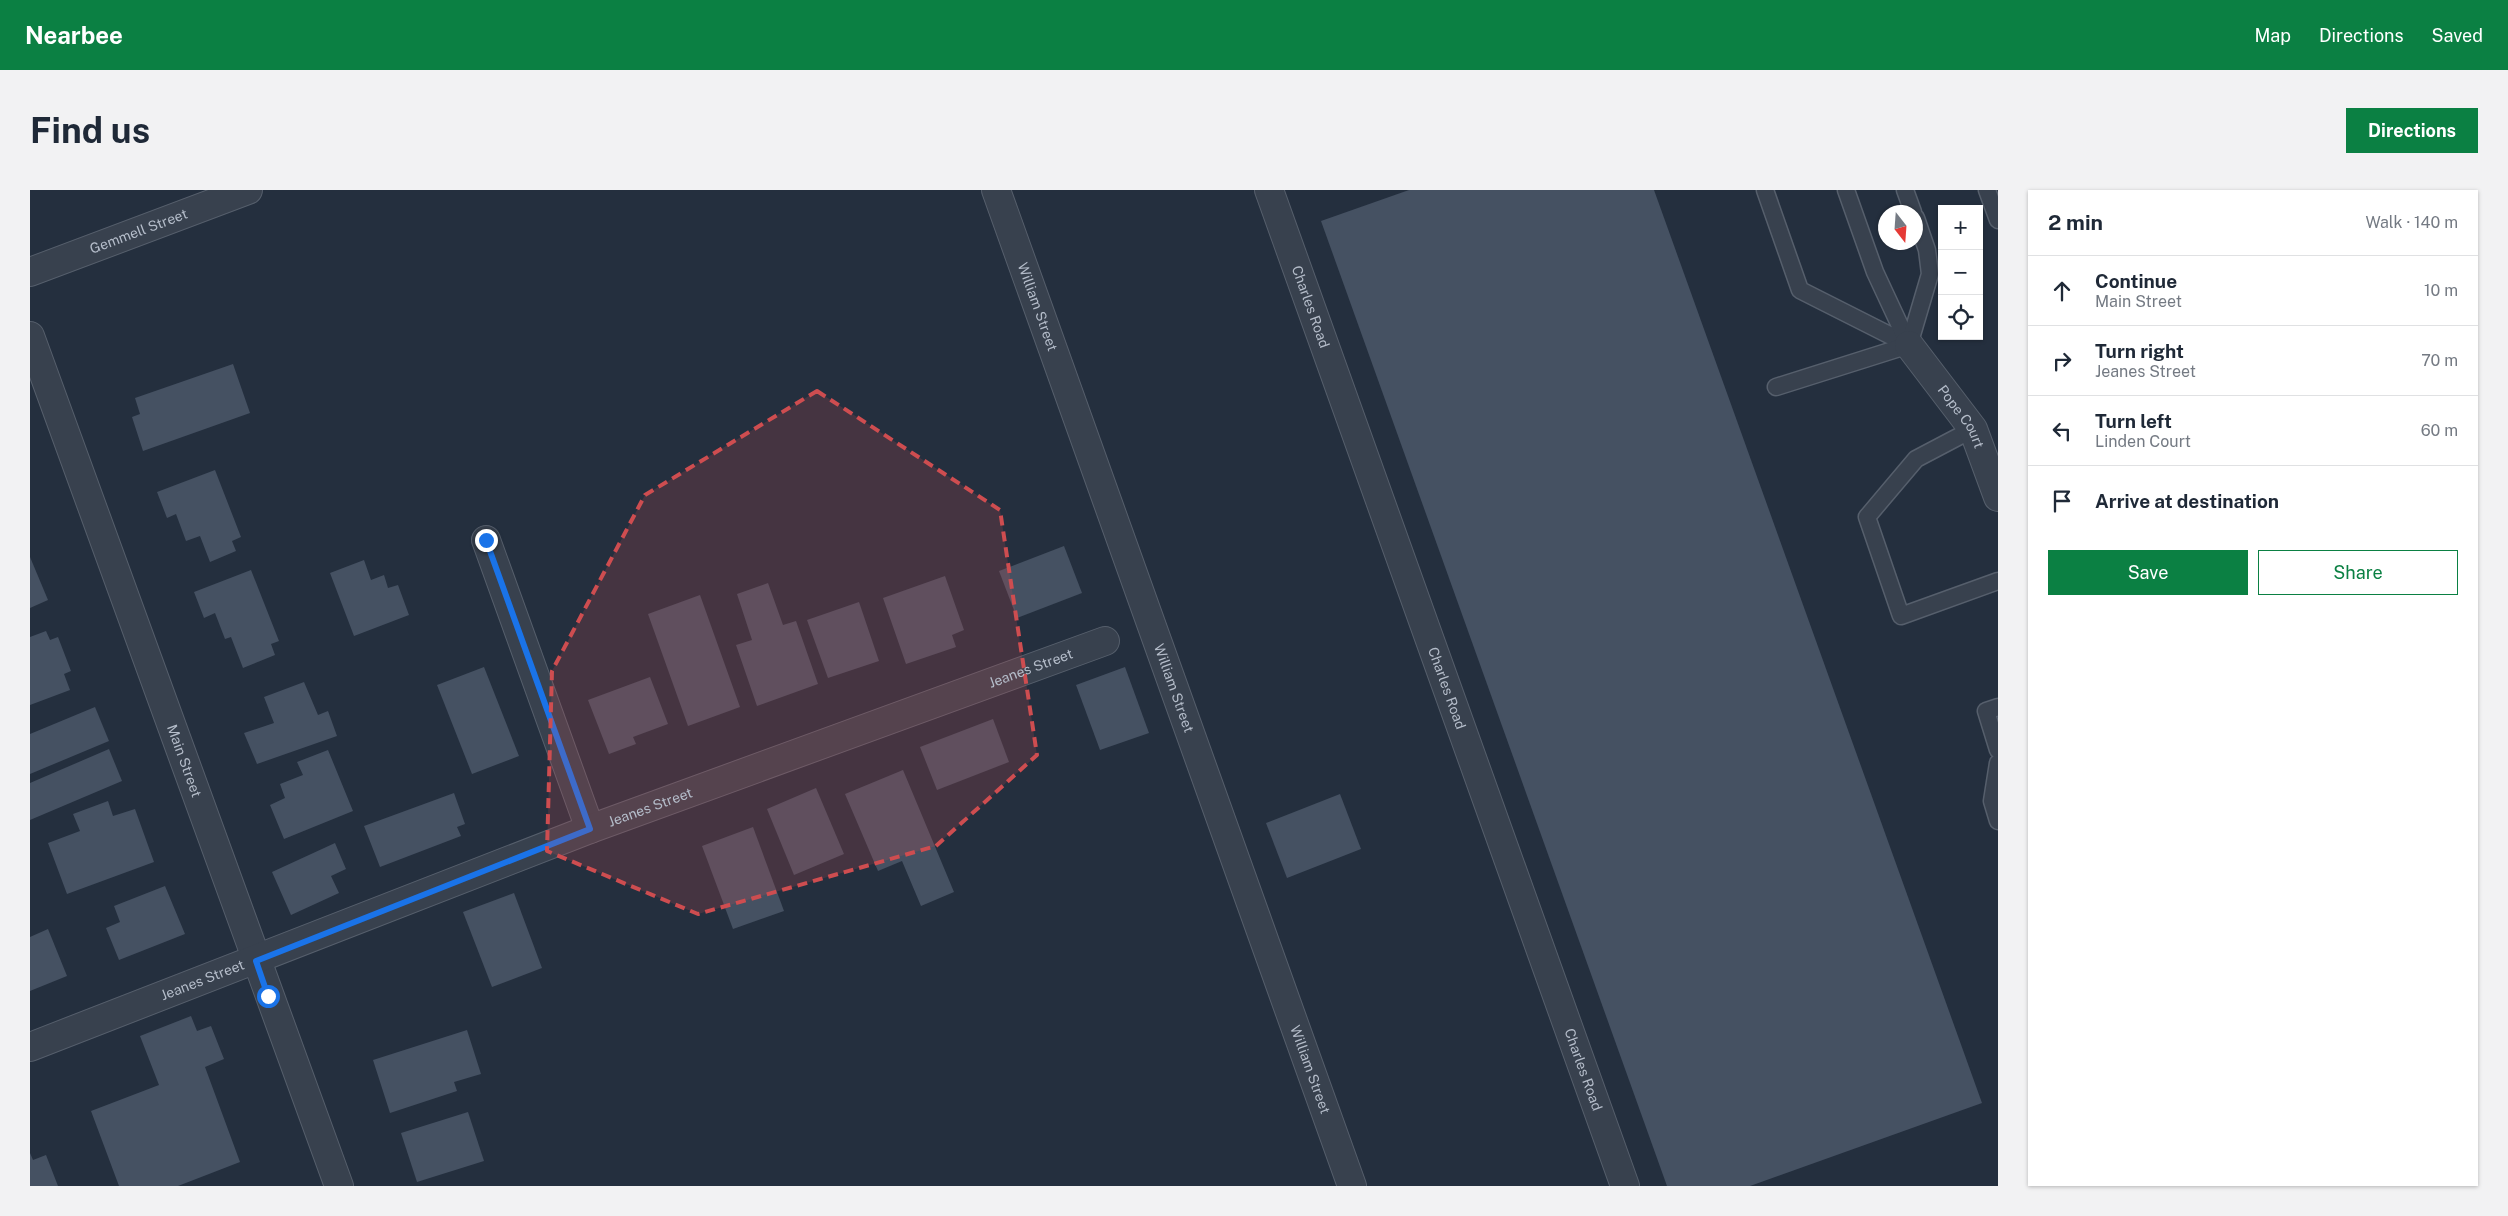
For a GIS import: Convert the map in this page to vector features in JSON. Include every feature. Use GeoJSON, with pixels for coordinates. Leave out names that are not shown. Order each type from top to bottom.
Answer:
{"type":"FeatureCollection","features":[{"type":"Feature","properties":{"kind":"street","name":"Gemmell Street"},"geometry":{"type":"LineString","coordinates":[[30,272],[248,190]]}},
{"type":"Feature","properties":{"kind":"street","name":"William Street"},"geometry":{"type":"LineString","coordinates":[[996,190],[1352,1186]]}},
{"type":"Feature","properties":{"kind":"street","name":"Charles Road"},"geometry":{"type":"LineString","coordinates":[[1269,190],[1625,1186]]}},
{"type":"Feature","properties":{"kind":"street","name":"Main Street"},"geometry":{"type":"LineString","coordinates":[[30,336],[339,1186]]}},
{"type":"Feature","properties":{"kind":"street","name":"Pope Court"},"geometry":{"type":"LineString","coordinates":[[1909,345],[1973,429],[1998,497]]}},
{"type":"Feature","properties":{"kind":"street"},"geometry":{"type":"LineString","coordinates":[[486,540],[590,829]]}},
{"type":"Feature","properties":{"kind":"street","name":"Jeanes Street"},"geometry":{"type":"LineString","coordinates":[[30,1047],[256,961],[590,829],[1105,641]]}},
{"type":"Feature","properties":{"kind":"lane"},"geometry":{"type":"LineString","coordinates":[[1765,190],[1800,290],[1909,345]]}},
{"type":"Feature","properties":{"kind":"lane"},"geometry":{"type":"LineString","coordinates":[[1846,190],[1874,272],[1909,345]]}},
{"type":"Feature","properties":{"kind":"lane"},"geometry":{"type":"LineString","coordinates":[[1905,190],[1911,205]]}},
{"type":"Feature","properties":{"kind":"lane"},"geometry":{"type":"LineString","coordinates":[[1987,190],[1998,220]]}},
{"type":"Feature","properties":{"kind":"lane"},"geometry":{"type":"LineString","coordinates":[[1909,345],[1930,274],[1928,250],[1923,237]]}},
{"type":"Feature","properties":{"kind":"lane"},"geometry":{"type":"LineString","coordinates":[[1776,387],[1909,345]]}},
{"type":"Feature","properties":{"kind":"lane"},"geometry":{"type":"LineString","coordinates":[[1973,429],[1916,459],[1867,517],[1901,616],[1998,581]]}},
{"type":"Feature","properties":{"kind":"lane"},"geometry":{"type":"LineString","coordinates":[[1998,707],[1986,711],[1998,750]]}},
{"type":"Feature","properties":{"kind":"lane"},"geometry":{"type":"LineString","coordinates":[[1998,763],[1992,801],[1998,821]]}},
{"type":"Feature","properties":{"kind":"highlighted area"},"geometry":{"type":"Polygon","coordinates":[[[817,391],[1000,510],[1037,755],[936,846],[698,914],[547,851],[552,671],[645,495],[817,391]]]}},
{"type":"Feature","properties":{"kind":"building"},"geometry":{"type":"Polygon","coordinates":[[[1409,190],[1654,190],[1982,1103],[1750,1186],[1667,1186],[1321,221],[1409,190]]]}},
{"type":"Feature","properties":{"kind":"building"},"geometry":{"type":"Polygon","coordinates":[[[233,364],[250,413],[143,451],[132,417],[140,414],[135,398],[233,364]]]}},
{"type":"Feature","properties":{"kind":"building"},"geometry":{"type":"Polygon","coordinates":[[[215,470],[241,537],[232,541],[236,551],[210,562],[200,536],[186,541],[176,514],[167,518],[157,492],[215,470]]]}},
{"type":"Feature","properties":{"kind":"building"},"geometry":{"type":"Polygon","coordinates":[[[1064,546],[1082,593],[1017,618],[999,571],[1064,546]]]}},
{"type":"Feature","properties":{"kind":"building"},"geometry":{"type":"Polygon","coordinates":[[[30,557],[48,600],[30,608],[30,557]]]}},
{"type":"Feature","properties":{"kind":"building"},"geometry":{"type":"Polygon","coordinates":[[[364,560],[371,580],[384,575],[388,588],[398,585],[409,615],[354,636],[330,573],[364,560]]]}},
{"type":"Feature","properties":{"kind":"building"},"geometry":{"type":"Polygon","coordinates":[[[251,570],[279,641],[271,644],[275,655],[243,668],[231,637],[225,639],[215,613],[204,618],[194,592],[251,570]]]}},
{"type":"Feature","properties":{"kind":"building"},"geometry":{"type":"Polygon","coordinates":[[[945,576],[964,630],[952,635],[956,647],[906,664],[883,598],[945,576]]]}},
{"type":"Feature","properties":{"kind":"building"},"geometry":{"type":"Polygon","coordinates":[[[768,583],[783,625],[796,621],[818,684],[757,706],[736,645],[752,640],[737,594],[768,583]]]}},
{"type":"Feature","properties":{"kind":"building"},"geometry":{"type":"Polygon","coordinates":[[[700,595],[740,707],[688,726],[648,614],[700,595]]]}},
{"type":"Feature","properties":{"kind":"building"},"geometry":{"type":"Polygon","coordinates":[[[859,602],[879,661],[828,678],[807,620],[859,602]]]}},
{"type":"Feature","properties":{"kind":"building"},"geometry":{"type":"Polygon","coordinates":[[[46,631],[50,640],[58,637],[71,671],[64,674],[70,690],[30,705],[30,637],[46,631]]]}},
{"type":"Feature","properties":{"kind":"building"},"geometry":{"type":"Polygon","coordinates":[[[484,667],[519,756],[472,774],[437,685],[484,667]]]}},
{"type":"Feature","properties":{"kind":"building"},"geometry":{"type":"Polygon","coordinates":[[[1125,667],[1149,733],[1100,750],[1076,685],[1125,667]]]}},
{"type":"Feature","properties":{"kind":"building"},"geometry":{"type":"Polygon","coordinates":[[[650,677],[668,724],[633,737],[636,744],[609,754],[588,700],[650,677]]]}},
{"type":"Feature","properties":{"kind":"building"},"geometry":{"type":"Polygon","coordinates":[[[304,682],[318,715],[328,711],[337,736],[257,764],[244,733],[274,723],[264,697],[304,682]]]}},
{"type":"Feature","properties":{"kind":"building"},"geometry":{"type":"Polygon","coordinates":[[[95,707],[109,741],[30,774],[30,734],[95,707]]]}},
{"type":"Feature","properties":{"kind":"building"},"geometry":{"type":"Polygon","coordinates":[[[993,719],[1009,762],[937,790],[920,747],[993,719]]]}},
{"type":"Feature","properties":{"kind":"building"},"geometry":{"type":"Polygon","coordinates":[[[109,749],[122,781],[30,820],[30,783],[109,749]]]}},
{"type":"Feature","properties":{"kind":"building"},"geometry":{"type":"Polygon","coordinates":[[[328,750],[353,811],[284,839],[270,805],[285,798],[280,784],[303,775],[297,762],[328,750]]]}},
{"type":"Feature","properties":{"kind":"building"},"geometry":{"type":"Polygon","coordinates":[[[903,770],[954,892],[921,906],[902,861],[878,871],[845,794],[903,770]]]}},
{"type":"Feature","properties":{"kind":"building"},"geometry":{"type":"Polygon","coordinates":[[[816,788],[844,854],[794,875],[767,809],[816,788]]]}},
{"type":"Feature","properties":{"kind":"building"},"geometry":{"type":"Polygon","coordinates":[[[454,793],[465,824],[457,827],[461,836],[380,867],[364,826],[454,793]]]}},
{"type":"Feature","properties":{"kind":"building"},"geometry":{"type":"Polygon","coordinates":[[[1340,794],[1361,849],[1287,878],[1266,823],[1340,794]]]}},
{"type":"Feature","properties":{"kind":"building"},"geometry":{"type":"Polygon","coordinates":[[[108,801],[113,816],[135,809],[154,862],[67,894],[48,843],[80,831],[73,814],[108,801]]]}},
{"type":"Feature","properties":{"kind":"building"},"geometry":{"type":"Polygon","coordinates":[[[753,827],[784,911],[733,929],[702,846],[753,827]]]}},
{"type":"Feature","properties":{"kind":"building"},"geometry":{"type":"Polygon","coordinates":[[[335,843],[346,869],[331,876],[339,893],[291,915],[272,872],[335,843]]]}},
{"type":"Feature","properties":{"kind":"building"},"geometry":{"type":"Polygon","coordinates":[[[165,886],[185,934],[119,960],[106,928],[120,922],[114,906],[165,886]]]}},
{"type":"Feature","properties":{"kind":"building"},"geometry":{"type":"Polygon","coordinates":[[[514,893],[542,968],[492,987],[463,912],[514,893]]]}},
{"type":"Feature","properties":{"kind":"building"},"geometry":{"type":"Polygon","coordinates":[[[48,929],[67,976],[30,991],[30,937],[48,929]]]}},
{"type":"Feature","properties":{"kind":"building"},"geometry":{"type":"Polygon","coordinates":[[[191,1016],[197,1031],[211,1026],[224,1059],[205,1067],[240,1162],[178,1186],[119,1186],[91,1111],[159,1085],[140,1036],[191,1016]]]}},
{"type":"Feature","properties":{"kind":"building"},"geometry":{"type":"Polygon","coordinates":[[[467,1030],[481,1074],[454,1082],[457,1091],[390,1113],[373,1060],[467,1030]]]}},
{"type":"Feature","properties":{"kind":"building"},"geometry":{"type":"Polygon","coordinates":[[[468,1112],[484,1161],[417,1182],[401,1133],[468,1112]]]}},
{"type":"Feature","properties":{"kind":"building"},"geometry":{"type":"Polygon","coordinates":[[[30,1153],[33,1160],[46,1155],[58,1186],[30,1186],[30,1153]]]}},
{"type":"Feature","properties":{"kind":"route"},"geometry":{"type":"LineString","coordinates":[[268,996],[256,961],[590,829],[486,540]]}}]}
